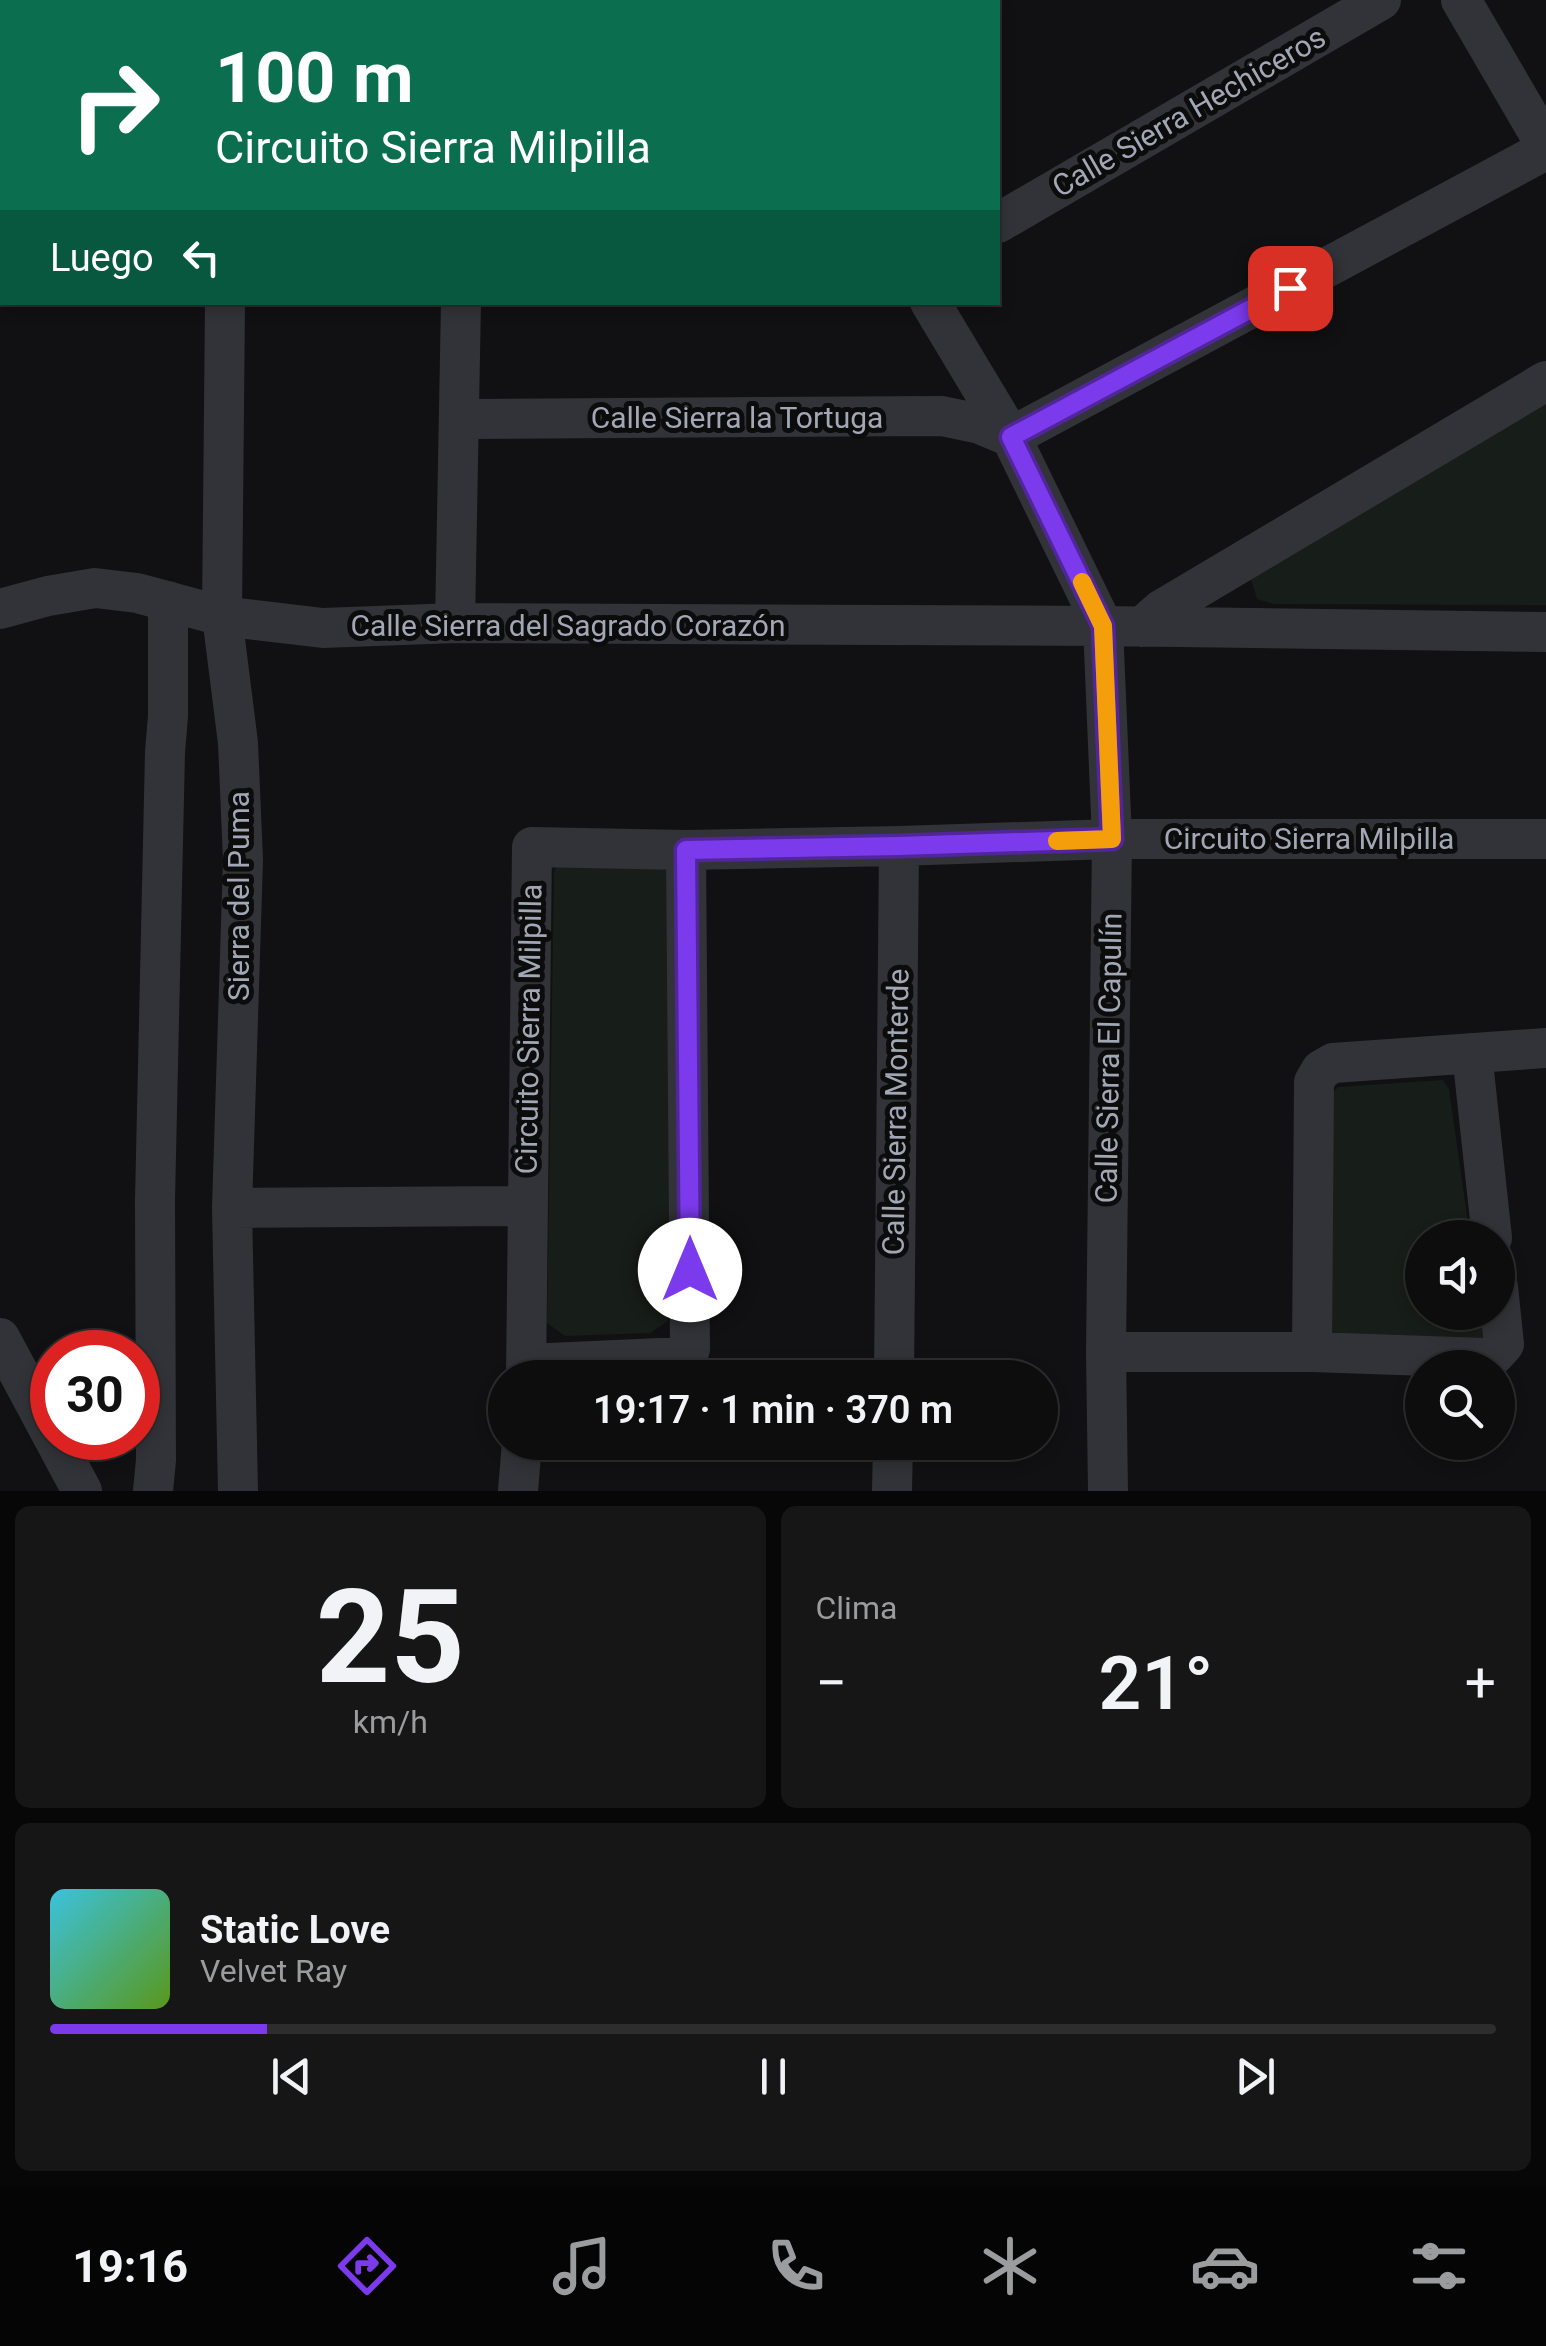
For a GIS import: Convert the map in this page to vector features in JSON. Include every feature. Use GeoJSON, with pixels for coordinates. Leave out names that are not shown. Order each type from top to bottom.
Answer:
{"type":"FeatureCollection","features":[{"type":"Feature","properties":{"kind":"street","name":"Calle Sierra Hechiceros"},"geometry":{"type":"LineString","coordinates":[[1000,223],[1381,0]]}},
{"type":"Feature","properties":{"kind":"street"},"geometry":{"type":"LineString","coordinates":[[1011,437],[1540,153],[1542,139],[1461,0]]}},
{"type":"Feature","properties":{"kind":"street","name":"Sierra del Puma"},"geometry":{"type":"LineString","coordinates":[[225,305],[222,616],[238,743],[243,860],[232,1208],[238,1491]]}},
{"type":"Feature","properties":{"kind":"street"},"geometry":{"type":"LineString","coordinates":[[454,622],[461,305]]}},
{"type":"Feature","properties":{"kind":"street"},"geometry":{"type":"LineString","coordinates":[[932,305],[1122,627],[1177,601],[1546,382]]}},
{"type":"Feature","properties":{"kind":"street","name":"Calle Sierra la Tortuga"},"geometry":{"type":"LineString","coordinates":[[460,420],[942,416],[980,424],[1011,437]]}},
{"type":"Feature","properties":{"kind":"street","name":"Calle Sierra del Sagrado Corazón"},"geometry":{"type":"LineString","coordinates":[[0,609],[95,588],[137,592],[222,616],[323,628],[454,622],[1546,632]]}},
{"type":"Feature","properties":{"kind":"street"},"geometry":{"type":"LineString","coordinates":[[154,1491],[156,1160],[168,601]]}},
{"type":"Feature","properties":{"kind":"street","name":"Calle Sierra El Capulín"},"geometry":{"type":"LineString","coordinates":[[1108,1491],[1112,839],[1122,627]]}},
{"type":"Feature","properties":{"kind":"street","name":"Circuito Sierra Milpilla"},"geometry":{"type":"LineString","coordinates":[[527,1360],[534,846],[686,850],[1112,839],[1546,838]]}},
{"type":"Feature","properties":{"kind":"street","name":"Calle Sierra Monterde"},"geometry":{"type":"LineString","coordinates":[[894,1360],[899,846]]}},
{"type":"Feature","properties":{"kind":"street"},"geometry":{"type":"LineString","coordinates":[[649,1360],[682,1357],[690,1349],[686,850]]}},
{"type":"Feature","properties":{"kind":"street"},"geometry":{"type":"LineString","coordinates":[[1312,1352],[1317,1076],[1333,1063],[1546,1048]]}},
{"type":"Feature","properties":{"kind":"street"},"geometry":{"type":"LineString","coordinates":[[1472,1053],[1490,1220]]}},
{"type":"Feature","properties":{"kind":"street","name":"Circuito Sierra Milpilla"},"geometry":{"type":"LineString","coordinates":[[232,1208],[528,1206]]}},
{"type":"Feature","properties":{"kind":"street"},"geometry":{"type":"LineString","coordinates":[[1106,1352],[1490,1357],[1504,1344],[1503,1330]]}},
{"type":"Feature","properties":{"kind":"street"},"geometry":{"type":"LineString","coordinates":[[0,1338],[82,1491]]}},
{"type":"Feature","properties":{"kind":"street"},"geometry":{"type":"LineString","coordinates":[[518,1491],[521,1460]]}},
{"type":"Feature","properties":{"kind":"street"},"geometry":{"type":"LineString","coordinates":[[892,1491],[893,1460]]}},
{"type":"Feature","properties":{"kind":"shaded area"},"geometry":{"type":"Polygon","coordinates":[[[1546,404],[1546,605],[1274,604],[1257,599],[1251,579],[1546,404]]]}},
{"type":"Feature","properties":{"kind":"shaded area"},"geometry":{"type":"Polygon","coordinates":[[[560,859],[676,870],[668,1321],[650,1333],[565,1336],[547,1323],[554,872],[560,859]]]}},
{"type":"Feature","properties":{"kind":"shaded area"},"geometry":{"type":"Polygon","coordinates":[[[1443,1080],[1449,1089],[1468,1220],[1405,1220],[1405,1330],[1484,1330],[1485,1337],[1479,1346],[1332,1342],[1332,1094],[1338,1087],[1443,1080]]]}},
{"type":"Feature","properties":{"kind":"slow traffic"},"geometry":{"type":"LineString","coordinates":[[1057,841],[1112,839],[1103,626],[1082,582]]}},
{"type":"Feature","properties":{"kind":"route"},"geometry":{"type":"LineString","coordinates":[[690,1270],[686,850],[1112,839],[1103,626],[1011,437],[1290,288]]}}]}
